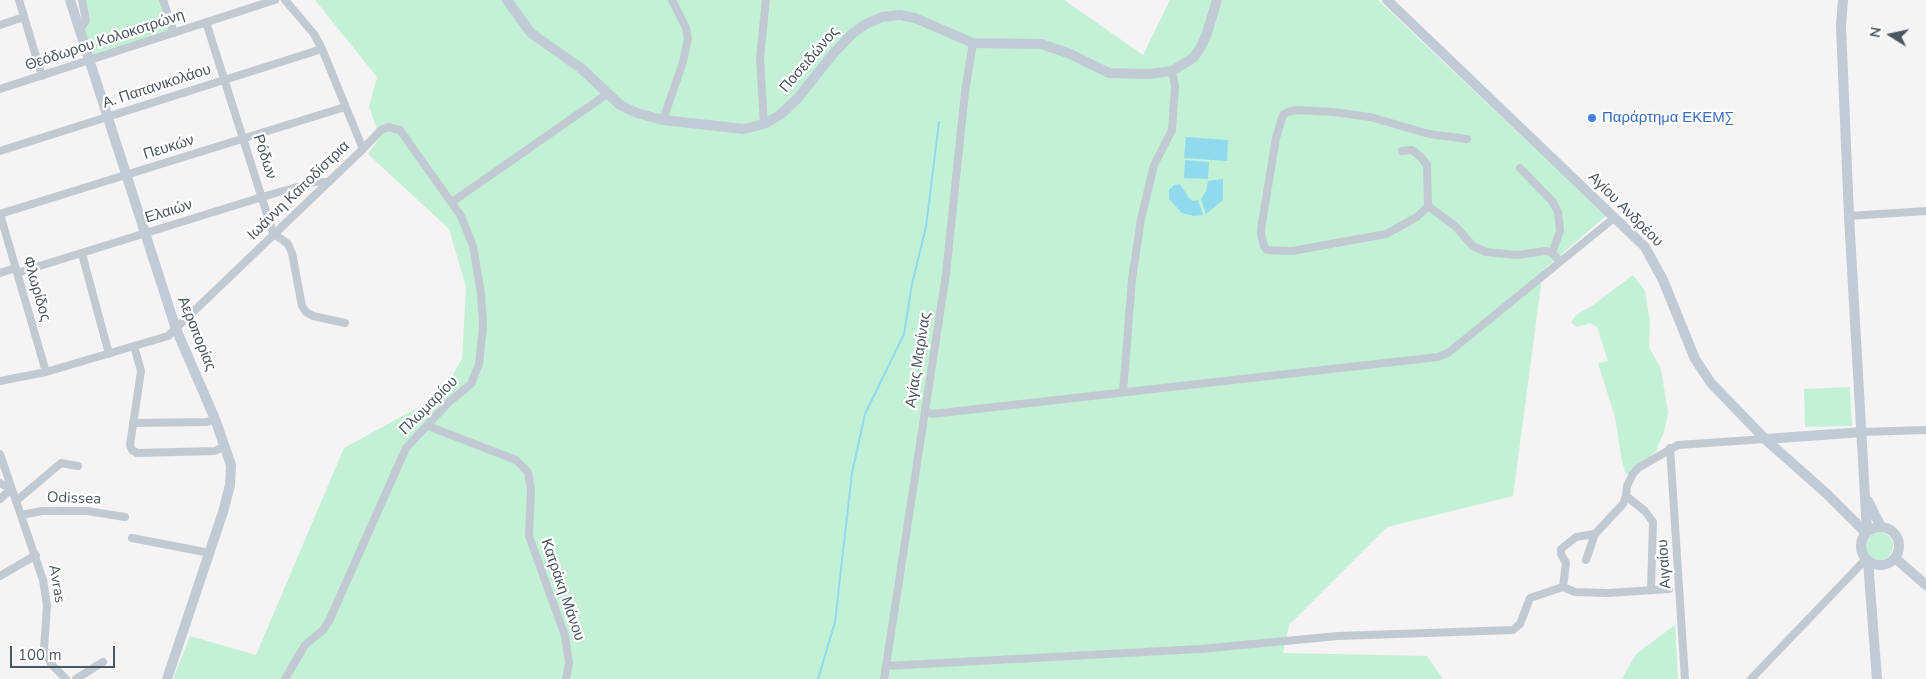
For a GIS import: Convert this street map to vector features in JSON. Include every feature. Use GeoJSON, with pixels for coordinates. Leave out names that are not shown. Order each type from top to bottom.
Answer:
{"type":"FeatureCollection","features":[{"type":"Feature","properties":{"kind":"street"},"geometry":{"type":"LineString","coordinates":[[19,0],[42,76]]}},
{"type":"Feature","properties":{"kind":"street","name":"Αεροπορίας"},"geometry":{"type":"LineString","coordinates":[[70,0],[176,329],[215,419],[231,465],[230,485],[210,553],[167,679]]}},
{"type":"Feature","properties":{"kind":"street"},"geometry":{"type":"LineString","coordinates":[[80,30],[86,21],[82,0]]}},
{"type":"Feature","properties":{"kind":"street"},"geometry":{"type":"LineString","coordinates":[[164,0],[174,33]]}},
{"type":"Feature","properties":{"kind":"street","name":"Θεόδωρου Κολοκοτρώνη"},"geometry":{"type":"LineString","coordinates":[[0,89],[275,0]]}},
{"type":"Feature","properties":{"kind":"street","name":"Ιωάννη Καποδίστρια"},"geometry":{"type":"LineString","coordinates":[[0,381],[46,372],[168,336],[273,233],[363,149],[322,49],[314,34],[285,0]]}},
{"type":"Feature","properties":{"kind":"street","name":"Ποσειδώνος"},"geometry":{"type":"LineString","coordinates":[[507,0],[530,33],[582,69],[620,105],[664,120],[732,129],[753,128],[764,124],[790,107],[832,54],[853,33],[872,20],[891,16],[908,16],[973,43],[1010,45],[1035,43],[1068,54],[1109,73],[1142,74],[1172,71],[1193,58],[1201,47],[1217,0]]}},
{"type":"Feature","properties":{"kind":"street"},"geometry":{"type":"LineString","coordinates":[[664,120],[667,104],[683,62],[688,38],[686,28],[672,0]]}},
{"type":"Feature","properties":{"kind":"street"},"geometry":{"type":"LineString","coordinates":[[764,124],[760,58],[766,0]]}},
{"type":"Feature","properties":{"kind":"street","name":"Αγίου Ανδρέου"},"geometry":{"type":"LineString","coordinates":[[1387,0],[1651,255],[1695,359],[1711,383],[1765,439],[1827,494],[1867,533]]}},
{"type":"Feature","properties":{"kind":"street"},"geometry":{"type":"LineString","coordinates":[[1843,0],[1841,26],[1849,216],[1867,499],[1867,533],[1861,549],[1867,560],[1872,592],[1877,679]]}},
{"type":"Feature","properties":{"kind":"street"},"geometry":{"type":"LineString","coordinates":[[0,25],[24,17]]}},
{"type":"Feature","properties":{"kind":"street","name":"Ρόδων"},"geometry":{"type":"LineString","coordinates":[[206,22],[273,233],[288,244],[292,253],[300,300],[306,312],[313,316],[345,322]]}},
{"type":"Feature","properties":{"kind":"street","name":"Αγίας Μαρίνας"},"geometry":{"type":"LineString","coordinates":[[884,679],[946,274],[965,92],[973,43]]}},
{"type":"Feature","properties":{"kind":"street","name":"Α. Παπανικολάου"},"geometry":{"type":"LineString","coordinates":[[0,151],[322,49]]}},
{"type":"Feature","properties":{"kind":"street"},"geometry":{"type":"LineString","coordinates":[[1122,392],[1136,246],[1148,182],[1172,130],[1175,86],[1172,71]]}},
{"type":"Feature","properties":{"kind":"street"},"geometry":{"type":"LineString","coordinates":[[452,202],[607,94]]}},
{"type":"Feature","properties":{"kind":"street","name":"Πευκών"},"geometry":{"type":"LineString","coordinates":[[0,214],[345,107]]}},
{"type":"Feature","properties":{"kind":"street"},"geometry":{"type":"LineString","coordinates":[[1402,151],[1412,150],[1427,165],[1428,206],[1417,218],[1386,234],[1292,250],[1268,250],[1264,246],[1261,234],[1262,223],[1276,138],[1283,115],[1288,112],[1296,110],[1334,112],[1370,117],[1429,134],[1467,139]]}},
{"type":"Feature","properties":{"kind":"street","name":"Πλωμαρίου"},"geometry":{"type":"LineString","coordinates":[[285,679],[305,645],[324,630],[406,448],[448,402],[471,384],[479,364],[482,343],[481,293],[473,246],[468,230],[452,202],[400,130],[388,127],[381,130],[363,149]]}},
{"type":"Feature","properties":{"kind":"street"},"geometry":{"type":"LineString","coordinates":[[1520,168],[1552,201],[1558,212],[1560,230],[1552,253]]}},
{"type":"Feature","properties":{"kind":"street","name":"Ελαιών"},"geometry":{"type":"LineString","coordinates":[[0,273],[17,271],[82,254],[315,182],[329,182]]}},
{"type":"Feature","properties":{"kind":"street"},"geometry":{"type":"LineString","coordinates":[[1428,206],[1455,226],[1465,239],[1478,249],[1486,252],[1525,256],[1538,252],[1552,253],[1560,261]]}},
{"type":"Feature","properties":{"kind":"street"},"geometry":{"type":"LineString","coordinates":[[1849,216],[1926,211]]}},
{"type":"Feature","properties":{"kind":"street","name":"Φλωρίδος"},"geometry":{"type":"LineString","coordinates":[[0,214],[46,372]]}},
{"type":"Feature","properties":{"kind":"street"},"geometry":{"type":"LineString","coordinates":[[925,412],[932,414],[1438,357],[1448,353],[1614,218]]}},
{"type":"Feature","properties":{"kind":"street"},"geometry":{"type":"LineString","coordinates":[[82,254],[109,354]]}},
{"type":"Feature","properties":{"kind":"street"},"geometry":{"type":"LineString","coordinates":[[134,346],[141,371],[130,445],[132,450],[137,453],[215,451],[225,446]]}},
{"type":"Feature","properties":{"kind":"street"},"geometry":{"type":"LineString","coordinates":[[133,423],[207,422],[215,419]]}},
{"type":"Feature","properties":{"kind":"street","name":"Κατράκη Μάνου"},"geometry":{"type":"LineString","coordinates":[[428,426],[516,460],[528,472],[531,489],[529,536],[565,636],[569,663],[566,679]]}},
{"type":"Feature","properties":{"kind":"street"},"geometry":{"type":"LineString","coordinates":[[1586,560],[1595,534],[1623,504],[1627,486],[1638,468],[1670,448],[1678,445],[1862,432],[1926,430]]}},
{"type":"Feature","properties":{"kind":"street","name":"Αιγαίου"},"geometry":{"type":"LineString","coordinates":[[1670,448],[1685,679]]}},
{"type":"Feature","properties":{"kind":"street","name":"Avras"},"geometry":{"type":"LineString","coordinates":[[0,454],[11,490],[36,555],[47,604],[44,649],[51,664],[66,679]]}},
{"type":"Feature","properties":{"kind":"street"},"geometry":{"type":"LineString","coordinates":[[16,501],[61,463],[78,466]]}},
{"type":"Feature","properties":{"kind":"street"},"geometry":{"type":"LineString","coordinates":[[0,483],[11,490],[0,499]]}},
{"type":"Feature","properties":{"kind":"street"},"geometry":{"type":"LineString","coordinates":[[1626,496],[1645,511],[1653,522],[1651,590]]}},
{"type":"Feature","properties":{"kind":"street"},"geometry":{"type":"LineString","coordinates":[[1867,499],[1881,527]]}},
{"type":"Feature","properties":{"kind":"street","name":"Odissea"},"geometry":{"type":"LineString","coordinates":[[21,515],[42,511],[86,511],[125,517]]}},
{"type":"Feature","properties":{"kind":"street"},"geometry":{"type":"LineString","coordinates":[[1867,533],[1881,527],[1887,528],[1896,536],[1899,547],[1895,558],[1882,565],[1874,580],[1872,592]]}},
{"type":"Feature","properties":{"kind":"street"},"geometry":{"type":"LineString","coordinates":[[1563,587],[1566,563],[1560,554],[1561,549],[1576,537],[1595,534]]}},
{"type":"Feature","properties":{"kind":"street"},"geometry":{"type":"LineString","coordinates":[[132,538],[210,553]]}},
{"type":"Feature","properties":{"kind":"street"},"geometry":{"type":"LineString","coordinates":[[0,576],[36,555]]}},
{"type":"Feature","properties":{"kind":"street"},"geometry":{"type":"LineString","coordinates":[[1895,558],[1926,584]]}},
{"type":"Feature","properties":{"kind":"street"},"geometry":{"type":"LineString","coordinates":[[1867,560],[1882,565]]}},
{"type":"Feature","properties":{"kind":"street"},"geometry":{"type":"LineString","coordinates":[[1751,679],[1867,560]]}},
{"type":"Feature","properties":{"kind":"street"},"geometry":{"type":"LineString","coordinates":[[886,666],[1200,650],[1338,636],[1513,630],[1520,624],[1530,598],[1563,587],[1575,592],[1608,593],[1669,589]]}},
{"type":"Feature","properties":{"kind":"street"},"geometry":{"type":"LineString","coordinates":[[76,679],[103,662]]}},
{"type":"Feature","properties":{"kind":"green space"},"geometry":{"type":"Polygon","coordinates":[[[83,0],[163,0],[173,31],[90,56],[83,30],[83,0]]]}},
{"type":"Feature","properties":{"kind":"green space"},"geometry":{"type":"Polygon","coordinates":[[[315,0],[1064,0],[1143,55],[1170,0],[1378,0],[1606,216],[1543,270],[1513,496],[1387,527],[1289,625],[1283,653],[1427,656],[1443,679],[173,679],[190,636],[256,655],[344,448],[441,395],[462,359],[466,287],[449,229],[368,154],[380,137],[369,107],[377,77],[315,0]]]}},
{"type":"Feature","properties":{"kind":"green space"},"geometry":{"type":"Polygon","coordinates":[[[1633,275],[1645,291],[1650,322],[1649,347],[1661,369],[1668,413],[1664,432],[1656,451],[1630,474],[1626,474],[1615,417],[1598,363],[1608,361],[1597,327],[1590,323],[1577,327],[1571,322],[1576,315],[1592,306],[1633,275]]]}},
{"type":"Feature","properties":{"kind":"green space"},"geometry":{"type":"Polygon","coordinates":[[[1850,387],[1852,426],[1805,427],[1804,389],[1850,387]]]}},
{"type":"Feature","properties":{"kind":"green space"},"geometry":{"type":"Polygon","coordinates":[[[1879,532],[1889,536],[1893,546],[1889,556],[1879,560],[1869,556],[1865,546],[1869,536],[1879,532]]]}},
{"type":"Feature","properties":{"kind":"green space"},"geometry":{"type":"Polygon","coordinates":[[[1675,625],[1678,679],[1622,679],[1636,654],[1675,625]]]}},
{"type":"Feature","properties":{"kind":"water"},"geometry":{"type":"Polygon","coordinates":[[[1186,137],[1228,140],[1227,161],[1184,158],[1186,137]]]}},
{"type":"Feature","properties":{"kind":"water"},"geometry":{"type":"Polygon","coordinates":[[[1185,160],[1209,162],[1208,179],[1184,178],[1185,160]]]}},
{"type":"Feature","properties":{"kind":"water"},"geometry":{"type":"Polygon","coordinates":[[[1223,179],[1223,200],[1206,214],[1201,199],[1206,191],[1208,181],[1223,179]]]}},
{"type":"Feature","properties":{"kind":"water"},"geometry":{"type":"Polygon","coordinates":[[[1180,184],[1189,198],[1193,201],[1198,200],[1203,215],[1194,216],[1182,213],[1169,199],[1169,190],[1174,185],[1180,184]]]}},
{"type":"Feature","properties":{"kind":"waterway"},"geometry":{"type":"LineString","coordinates":[[818,679],[835,622],[852,473],[865,414],[904,334],[912,284],[926,227],[939,122]]}},
{"type":"Feature","properties":{"kind":"place","name":"Παράρτημα ΕΚΕΜΣ"},"geometry":{"type":"Point","coordinates":[1592,118]}}]}
